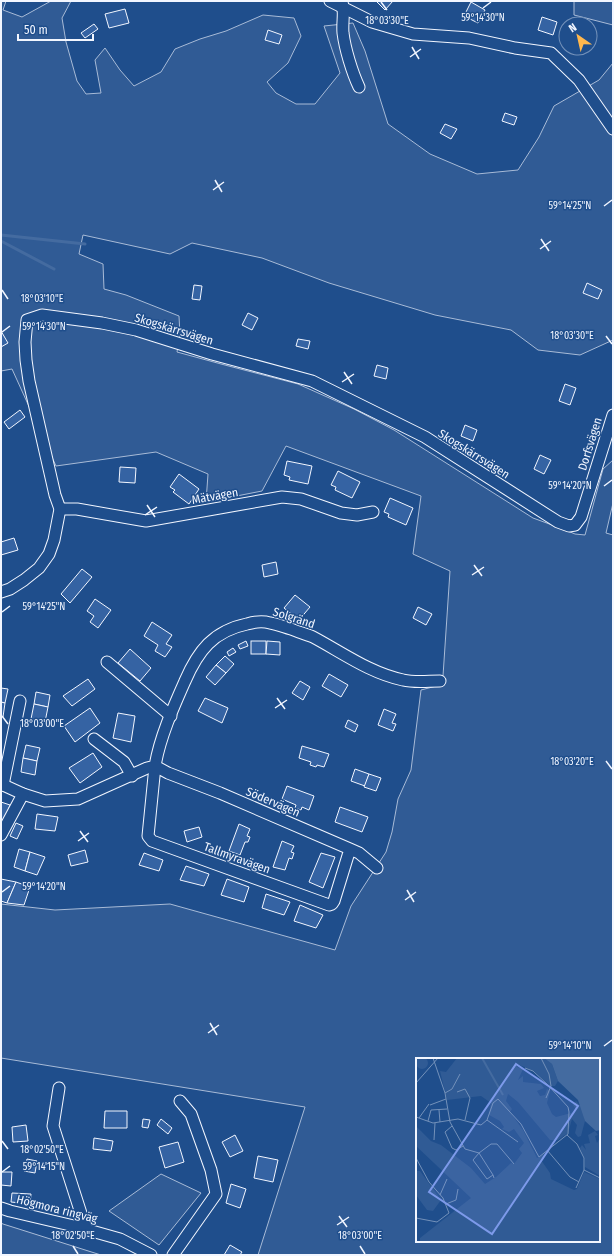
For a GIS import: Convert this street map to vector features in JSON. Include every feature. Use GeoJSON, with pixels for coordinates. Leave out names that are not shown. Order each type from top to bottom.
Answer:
{"type":"FeatureCollection","features":[{"type":"Feature","properties":{"kind":"street"},"geometry":{"type":"LineString","coordinates":[[330,1],[343,4],[372,22],[413,34],[469,38],[515,48],[551,53],[579,80],[613,129]]}},
{"type":"Feature","properties":{"kind":"street"},"geometry":{"type":"LineString","coordinates":[[343,4],[343,33],[352,71],[359,87]]}},
{"type":"Feature","properties":{"kind":"street","name":"Skogskärrsvägen"},"geometry":{"type":"LineString","coordinates":[[1,592],[10,589],[39,568],[54,540],[60,509],[55,495],[29,381],[26,360],[25,342],[27,320],[42,315],[102,323],[136,330],[212,354],[312,381],[425,437],[558,522],[569,526],[575,525]]}},
{"type":"Feature","properties":{"kind":"street","name":"Dorfsvägen"},"geometry":{"type":"LineString","coordinates":[[575,525],[579,521],[583,512],[610,438],[613,415]]}},
{"type":"Feature","properties":{"kind":"street","name":"Mätvägen"},"geometry":{"type":"LineString","coordinates":[[60,509],[77,509],[146,521],[282,497],[301,499],[341,512],[357,515],[373,512]]}},
{"type":"Feature","properties":{"kind":"street","name":"Solgränd"},"geometry":{"type":"LineString","coordinates":[[155,766],[158,751],[171,716],[190,670],[198,656],[209,642],[221,633],[238,626],[254,622],[269,622],[312,636],[357,662],[396,678],[412,682],[440,681]]}},
{"type":"Feature","properties":{"kind":"street"},"geometry":{"type":"LineString","coordinates":[[108,662],[171,716]]}},
{"type":"Feature","properties":{"kind":"street"},"geometry":{"type":"LineString","coordinates":[[20,701],[2,784],[23,794],[45,801],[78,799],[132,776],[146,768],[155,766]]}},
{"type":"Feature","properties":{"kind":"street"},"geometry":{"type":"LineString","coordinates":[[94,739],[124,762],[132,776]]}},
{"type":"Feature","properties":{"kind":"street","name":"Södervägen"},"geometry":{"type":"LineString","coordinates":[[155,766],[168,773],[220,793],[359,853],[377,868]]}},
{"type":"Feature","properties":{"kind":"street","name":"Tallmyravägen"},"geometry":{"type":"LineString","coordinates":[[155,766],[148,836],[152,841],[329,905],[334,901],[350,849]]}},
{"type":"Feature","properties":{"kind":"street"},"geometry":{"type":"LineString","coordinates":[[1,835],[23,794]]}},
{"type":"Feature","properties":{"kind":"street"},"geometry":{"type":"LineString","coordinates":[[59,1088],[53,1126],[86,1229]]}},
{"type":"Feature","properties":{"kind":"street"},"geometry":{"type":"LineString","coordinates":[[173,1255],[216,1194],[211,1170],[190,1114],[180,1102]]}},
{"type":"Feature","properties":{"kind":"street","name":"Högmora ringväg"},"geometry":{"type":"LineString","coordinates":[[1,1208],[10,1212],[86,1229],[120,1239],[151,1255]]}},
{"type":"Feature","properties":{"kind":"shaded area"},"geometry":{"type":"Polygon","coordinates":[[[1,1],[6,1],[3,10],[22,17],[51,1],[71,1],[62,18],[66,42],[77,81],[86,94],[101,93],[95,60],[105,48],[120,70],[134,86],[161,72],[175,49],[226,31],[263,15],[294,18],[301,36],[288,63],[267,82],[276,93],[296,104],[315,104],[340,73],[324,26],[353,23],[365,51],[388,124],[430,154],[477,174],[518,170],[539,137],[554,106],[599,80],[613,63],[613,340],[580,355],[538,350],[511,330],[435,315],[329,283],[262,258],[192,243],[170,254],[83,235],[79,254],[103,264],[104,289],[126,295],[179,316],[180,335],[177,352],[298,384],[354,409],[394,430],[533,518],[575,534],[585,535],[603,469],[613,460],[613,503],[606,533],[613,535],[613,1255],[258,1255],[305,1107],[1,1058],[1,904],[55,910],[170,904],[335,950],[351,906],[386,852],[392,832],[398,799],[411,770],[421,690],[444,684],[443,676],[450,571],[413,554],[421,496],[286,446],[262,491],[206,502],[208,474],[156,452],[56,466],[12,369],[1,371],[1,1]]]}},
{"type":"Feature","properties":{"kind":"shaded area"},"geometry":{"type":"Polygon","coordinates":[[[574,1],[613,1],[613,25],[598,21],[598,16],[574,15],[574,1]]]}},
{"type":"Feature","properties":{"kind":"shaded area"},"geometry":{"type":"Polygon","coordinates":[[[161,1174],[201,1193],[159,1245],[109,1211],[161,1174]]]}},
{"type":"Feature","properties":{"kind":"shaded area"},"geometry":{"type":"Polygon","coordinates":[[[1,1223],[3,1224],[101,1255],[1,1255],[1,1223]]]}},
{"type":"Feature","properties":{"kind":"building"},"geometry":{"type":"Polygon","coordinates":[[[376,1],[393,1],[385,10],[376,1]]]}},
{"type":"Feature","properties":{"kind":"building"},"geometry":{"type":"Polygon","coordinates":[[[471,2],[485,10],[478,23],[464,16],[471,2]]]}},
{"type":"Feature","properties":{"kind":"building"},"geometry":{"type":"Polygon","coordinates":[[[125,9],[129,23],[109,28],[105,14],[125,9]]]}},
{"type":"Feature","properties":{"kind":"building"},"geometry":{"type":"Polygon","coordinates":[[[542,17],[557,22],[553,35],[538,30],[542,17]]]}},
{"type":"Feature","properties":{"kind":"building"},"geometry":{"type":"Polygon","coordinates":[[[94,24],[98,29],[85,38],[81,33],[94,24]]]}},
{"type":"Feature","properties":{"kind":"building"},"geometry":{"type":"Polygon","coordinates":[[[268,30],[282,35],[279,44],[265,40],[268,30]]]}},
{"type":"Feature","properties":{"kind":"building"},"geometry":{"type":"Polygon","coordinates":[[[505,113],[517,117],[514,125],[502,121],[505,113]]]}},
{"type":"Feature","properties":{"kind":"building"},"geometry":{"type":"Polygon","coordinates":[[[445,124],[457,129],[451,139],[440,133],[445,124]]]}},
{"type":"Feature","properties":{"kind":"building"},"geometry":{"type":"Polygon","coordinates":[[[587,283],[602,290],[598,299],[583,293],[587,283]]]}},
{"type":"Feature","properties":{"kind":"building"},"geometry":{"type":"Polygon","coordinates":[[[194,285],[202,286],[200,300],[192,299],[194,285]]]}},
{"type":"Feature","properties":{"kind":"building"},"geometry":{"type":"Polygon","coordinates":[[[248,313],[258,318],[252,330],[242,325],[248,313]]]}},
{"type":"Feature","properties":{"kind":"building"},"geometry":{"type":"Polygon","coordinates":[[[1,331],[8,343],[1,347],[1,331]]]}},
{"type":"Feature","properties":{"kind":"building"},"geometry":{"type":"Polygon","coordinates":[[[298,339],[310,341],[308,349],[296,346],[298,339]]]}},
{"type":"Feature","properties":{"kind":"building"},"geometry":{"type":"Polygon","coordinates":[[[377,365],[388,368],[386,379],[374,376],[377,365]]]}},
{"type":"Feature","properties":{"kind":"building"},"geometry":{"type":"Polygon","coordinates":[[[565,384],[576,388],[570,405],[559,401],[565,384]]]}},
{"type":"Feature","properties":{"kind":"building"},"geometry":{"type":"Polygon","coordinates":[[[20,410],[25,417],[9,429],[4,422],[20,410]]]}},
{"type":"Feature","properties":{"kind":"building"},"geometry":{"type":"Polygon","coordinates":[[[465,425],[477,430],[473,441],[461,436],[465,425]]]}},
{"type":"Feature","properties":{"kind":"building"},"geometry":{"type":"Polygon","coordinates":[[[540,455],[551,460],[544,474],[534,469],[540,455]]]}},
{"type":"Feature","properties":{"kind":"building"},"geometry":{"type":"Polygon","coordinates":[[[287,461],[312,466],[308,484],[289,480],[290,477],[284,475],[287,461]]]}},
{"type":"Feature","properties":{"kind":"building"},"geometry":{"type":"Polygon","coordinates":[[[120,467],[136,468],[135,483],[119,482],[120,467]]]}},
{"type":"Feature","properties":{"kind":"building"},"geometry":{"type":"Polygon","coordinates":[[[338,471],[360,482],[352,498],[335,490],[336,487],[331,485],[338,471]]]}},
{"type":"Feature","properties":{"kind":"building"},"geometry":{"type":"Polygon","coordinates":[[[179,474],[199,489],[189,504],[173,492],[175,490],[170,487],[179,474]]]}},
{"type":"Feature","properties":{"kind":"building"},"geometry":{"type":"Polygon","coordinates":[[[390,498],[413,508],[406,525],[388,517],[389,514],[384,512],[390,498]]]}},
{"type":"Feature","properties":{"kind":"building"},"geometry":{"type":"Polygon","coordinates":[[[14,538],[18,550],[1,555],[1,542],[14,538]]]}},
{"type":"Feature","properties":{"kind":"building"},"geometry":{"type":"Polygon","coordinates":[[[276,562],[278,574],[264,577],[262,565],[276,562]]]}},
{"type":"Feature","properties":{"kind":"building"},"geometry":{"type":"Polygon","coordinates":[[[82,569],[92,577],[70,603],[61,594],[82,569]]]}},
{"type":"Feature","properties":{"kind":"building"},"geometry":{"type":"Polygon","coordinates":[[[295,595],[310,607],[299,620],[284,608],[295,595]]]}},
{"type":"Feature","properties":{"kind":"building"},"geometry":{"type":"Polygon","coordinates":[[[95,599],[111,610],[98,628],[90,622],[94,616],[87,611],[95,599]]]}},
{"type":"Feature","properties":{"kind":"building"},"geometry":{"type":"Polygon","coordinates":[[[418,607],[432,614],[426,625],[413,618],[418,607]]]}},
{"type":"Feature","properties":{"kind":"building"},"geometry":{"type":"Polygon","coordinates":[[[152,622],[172,635],[166,644],[172,647],[165,657],[155,651],[158,645],[144,636],[152,622]]]}},
{"type":"Feature","properties":{"kind":"building"},"geometry":{"type":"Polygon","coordinates":[[[246,641],[248,646],[240,649],[238,645],[246,641]]]}},
{"type":"Feature","properties":{"kind":"building"},"geometry":{"type":"Polygon","coordinates":[[[251,641],[266,641],[266,654],[251,654],[251,641]]]}},
{"type":"Feature","properties":{"kind":"building"},"geometry":{"type":"Polygon","coordinates":[[[267,641],[280,642],[280,655],[266,654],[267,641]]]}},
{"type":"Feature","properties":{"kind":"building"},"geometry":{"type":"Polygon","coordinates":[[[233,648],[236,652],[229,656],[227,652],[233,648]]]}},
{"type":"Feature","properties":{"kind":"building"},"geometry":{"type":"Polygon","coordinates":[[[130,649],[151,668],[140,681],[118,663],[130,649]]]}},
{"type":"Feature","properties":{"kind":"building"},"geometry":{"type":"Polygon","coordinates":[[[225,656],[234,664],[226,673],[216,665],[225,656]]]}},
{"type":"Feature","properties":{"kind":"building"},"geometry":{"type":"Polygon","coordinates":[[[216,665],[226,673],[215,685],[206,677],[216,665]]]}},
{"type":"Feature","properties":{"kind":"building"},"geometry":{"type":"Polygon","coordinates":[[[329,674],[348,685],[341,697],[322,686],[329,674]]]}},
{"type":"Feature","properties":{"kind":"building"},"geometry":{"type":"Polygon","coordinates":[[[88,679],[95,689],[72,706],[63,696],[88,679]]]}},
{"type":"Feature","properties":{"kind":"building"},"geometry":{"type":"Polygon","coordinates":[[[300,681],[310,687],[303,700],[292,693],[300,681]]]}},
{"type":"Feature","properties":{"kind":"building"},"geometry":{"type":"Polygon","coordinates":[[[1,688],[8,689],[5,703],[1,702],[1,688]]]}},
{"type":"Feature","properties":{"kind":"building"},"geometry":{"type":"Polygon","coordinates":[[[36,692],[50,695],[48,707],[34,704],[36,692]]]}},
{"type":"Feature","properties":{"kind":"building"},"geometry":{"type":"Polygon","coordinates":[[[205,698],[228,708],[222,723],[198,711],[205,698]]]}},
{"type":"Feature","properties":{"kind":"building"},"geometry":{"type":"Polygon","coordinates":[[[1,702],[5,703],[3,717],[1,716],[1,702]]]}},
{"type":"Feature","properties":{"kind":"building"},"geometry":{"type":"Polygon","coordinates":[[[34,704],[48,707],[45,722],[31,719],[34,704]]]}},
{"type":"Feature","properties":{"kind":"building"},"geometry":{"type":"Polygon","coordinates":[[[90,708],[100,723],[75,742],[64,726],[90,708]]]}},
{"type":"Feature","properties":{"kind":"building"},"geometry":{"type":"Polygon","coordinates":[[[384,709],[396,714],[392,723],[396,724],[393,731],[378,725],[384,709]]]}},
{"type":"Feature","properties":{"kind":"building"},"geometry":{"type":"Polygon","coordinates":[[[118,713],[135,716],[131,742],[113,738],[118,713]]]}},
{"type":"Feature","properties":{"kind":"building"},"geometry":{"type":"Polygon","coordinates":[[[348,720],[358,725],[355,732],[345,727],[348,720]]]}},
{"type":"Feature","properties":{"kind":"building"},"geometry":{"type":"Polygon","coordinates":[[[26,745],[40,748],[37,761],[23,758],[26,745]]]}},
{"type":"Feature","properties":{"kind":"building"},"geometry":{"type":"Polygon","coordinates":[[[302,746],[329,754],[324,767],[310,765],[311,762],[299,758],[302,746]]]}},
{"type":"Feature","properties":{"kind":"building"},"geometry":{"type":"Polygon","coordinates":[[[93,753],[102,767],[80,783],[69,768],[93,753]]]}},
{"type":"Feature","properties":{"kind":"building"},"geometry":{"type":"Polygon","coordinates":[[[23,758],[37,761],[35,775],[21,772],[23,758]]]}},
{"type":"Feature","properties":{"kind":"building"},"geometry":{"type":"Polygon","coordinates":[[[355,769],[369,774],[365,786],[351,781],[355,769]]]}},
{"type":"Feature","properties":{"kind":"building"},"geometry":{"type":"Polygon","coordinates":[[[369,774],[381,778],[376,791],[364,787],[369,774]]]}},
{"type":"Feature","properties":{"kind":"building"},"geometry":{"type":"Polygon","coordinates":[[[287,786],[314,796],[309,810],[302,807],[301,810],[295,808],[296,805],[282,799],[287,786]]]}},
{"type":"Feature","properties":{"kind":"building"},"geometry":{"type":"Polygon","coordinates":[[[1,802],[10,805],[2,826],[1,825],[1,802]]]}},
{"type":"Feature","properties":{"kind":"building"},"geometry":{"type":"Polygon","coordinates":[[[340,807],[368,817],[362,832],[335,822],[340,807]]]}},
{"type":"Feature","properties":{"kind":"building"},"geometry":{"type":"Polygon","coordinates":[[[37,814],[58,817],[55,831],[35,829],[37,814]]]}},
{"type":"Feature","properties":{"kind":"building"},"geometry":{"type":"Polygon","coordinates":[[[16,823],[23,826],[17,839],[10,836],[16,823]]]}},
{"type":"Feature","properties":{"kind":"building"},"geometry":{"type":"Polygon","coordinates":[[[239,824],[250,829],[247,836],[250,837],[248,842],[245,842],[240,855],[229,851],[239,824]]]}},
{"type":"Feature","properties":{"kind":"building"},"geometry":{"type":"Polygon","coordinates":[[[199,827],[202,837],[187,842],[184,831],[199,827]]]}},
{"type":"Feature","properties":{"kind":"building"},"geometry":{"type":"Polygon","coordinates":[[[282,841],[294,846],[291,852],[294,853],[292,859],[289,858],[285,870],[273,867],[282,841]]]}},
{"type":"Feature","properties":{"kind":"building"},"geometry":{"type":"Polygon","coordinates":[[[19,849],[30,852],[25,871],[14,867],[19,849]]]}},
{"type":"Feature","properties":{"kind":"building"},"geometry":{"type":"Polygon","coordinates":[[[85,850],[88,862],[71,866],[68,855],[85,850]]]}},
{"type":"Feature","properties":{"kind":"building"},"geometry":{"type":"Polygon","coordinates":[[[30,852],[45,857],[37,875],[25,871],[30,852]]]}},
{"type":"Feature","properties":{"kind":"building"},"geometry":{"type":"Polygon","coordinates":[[[144,853],[163,860],[159,871],[139,865],[144,853]]]}},
{"type":"Feature","properties":{"kind":"building"},"geometry":{"type":"Polygon","coordinates":[[[321,853],[335,857],[323,888],[309,882],[321,853]]]}},
{"type":"Feature","properties":{"kind":"building"},"geometry":{"type":"Polygon","coordinates":[[[186,866],[209,874],[204,886],[180,880],[186,866]]]}},
{"type":"Feature","properties":{"kind":"building"},"geometry":{"type":"Polygon","coordinates":[[[1,879],[16,882],[7,903],[1,901],[1,879]]]}},
{"type":"Feature","properties":{"kind":"building"},"geometry":{"type":"Polygon","coordinates":[[[227,879],[249,887],[244,902],[221,895],[227,879]]]}},
{"type":"Feature","properties":{"kind":"building"},"geometry":{"type":"Polygon","coordinates":[[[16,882],[30,887],[24,905],[7,903],[16,882]]]}},
{"type":"Feature","properties":{"kind":"building"},"geometry":{"type":"Polygon","coordinates":[[[266,894],[290,902],[284,915],[262,908],[266,894]]]}},
{"type":"Feature","properties":{"kind":"building"},"geometry":{"type":"Polygon","coordinates":[[[300,905],[323,915],[316,928],[294,921],[300,905]]]}},
{"type":"Feature","properties":{"kind":"building"},"geometry":{"type":"Polygon","coordinates":[[[105,1111],[127,1111],[127,1128],[104,1128],[105,1111]]]}},
{"type":"Feature","properties":{"kind":"building"},"geometry":{"type":"Polygon","coordinates":[[[143,1119],[150,1120],[148,1128],[142,1127],[143,1119]]]}},
{"type":"Feature","properties":{"kind":"building"},"geometry":{"type":"Polygon","coordinates":[[[161,1119],[172,1128],[168,1134],[157,1125],[161,1119]]]}},
{"type":"Feature","properties":{"kind":"building"},"geometry":{"type":"Polygon","coordinates":[[[26,1125],[28,1141],[13,1142],[12,1127],[26,1125]]]}},
{"type":"Feature","properties":{"kind":"building"},"geometry":{"type":"Polygon","coordinates":[[[235,1135],[243,1151],[230,1157],[222,1142],[235,1135]]]}},
{"type":"Feature","properties":{"kind":"building"},"geometry":{"type":"Polygon","coordinates":[[[94,1138],[113,1141],[111,1151],[93,1149],[94,1138]]]}},
{"type":"Feature","properties":{"kind":"building"},"geometry":{"type":"Polygon","coordinates":[[[178,1142],[184,1162],[165,1168],[159,1147],[178,1142]]]}},
{"type":"Feature","properties":{"kind":"building"},"geometry":{"type":"Polygon","coordinates":[[[258,1156],[278,1160],[273,1182],[254,1178],[258,1156]]]}},
{"type":"Feature","properties":{"kind":"building"},"geometry":{"type":"Polygon","coordinates":[[[27,1159],[37,1161],[35,1173],[24,1171],[27,1159]]]}},
{"type":"Feature","properties":{"kind":"building"},"geometry":{"type":"Polygon","coordinates":[[[1,1172],[12,1172],[11,1186],[1,1185],[1,1172]]]}},
{"type":"Feature","properties":{"kind":"building"},"geometry":{"type":"Polygon","coordinates":[[[231,1184],[246,1189],[240,1208],[226,1203],[231,1184]]]}},
{"type":"Feature","properties":{"kind":"building"},"geometry":{"type":"Polygon","coordinates":[[[12,1193],[31,1194],[30,1204],[11,1202],[12,1193]]]}},
{"type":"Feature","properties":{"kind":"building"},"geometry":{"type":"Polygon","coordinates":[[[230,1245],[242,1252],[240,1255],[224,1255],[230,1245]]]}},
{"type":"Feature","properties":{"kind":"waterway"},"geometry":{"type":"LineString","coordinates":[[1,235],[85,244]]}},
{"type":"Feature","properties":{"kind":"waterway"},"geometry":{"type":"LineString","coordinates":[[1,241],[54,269]]}}]}
